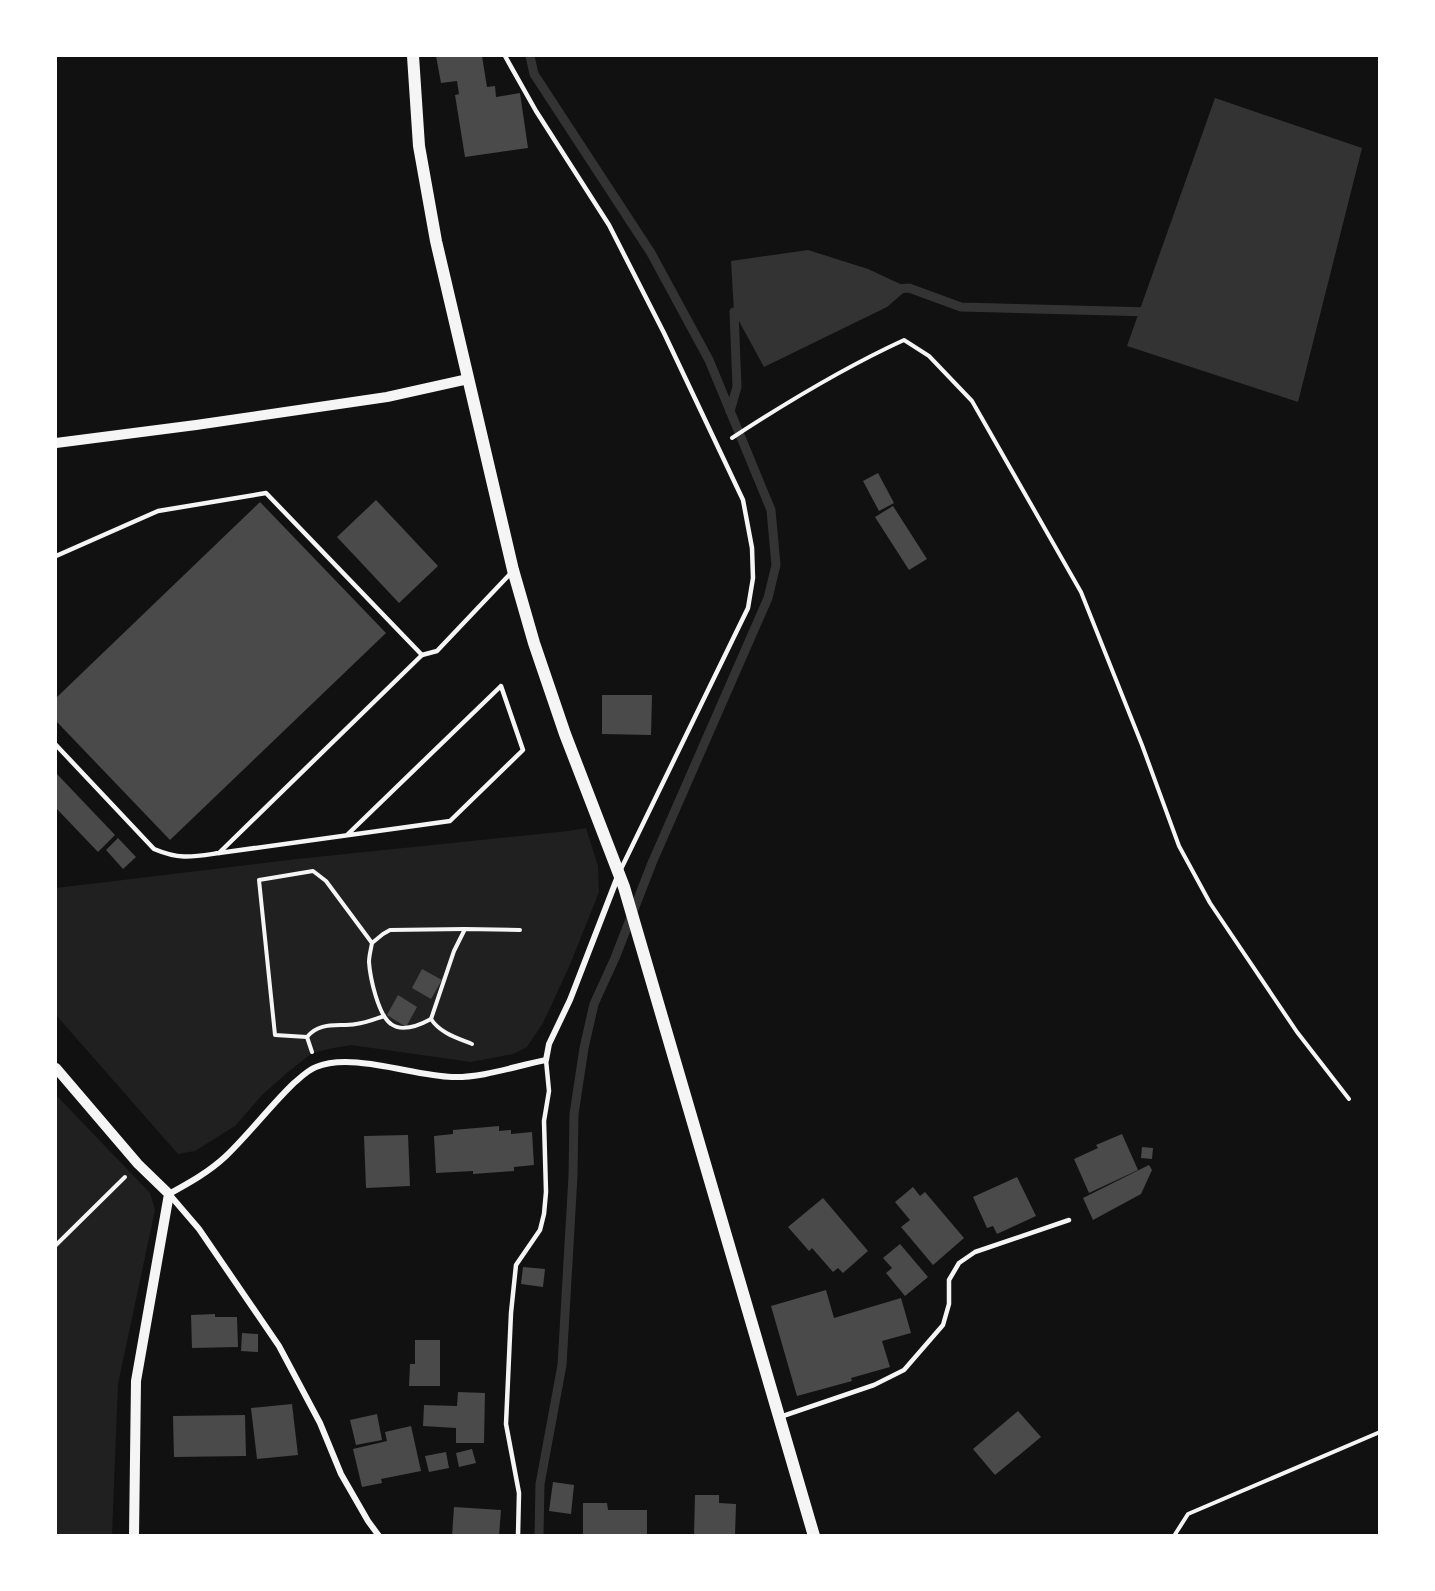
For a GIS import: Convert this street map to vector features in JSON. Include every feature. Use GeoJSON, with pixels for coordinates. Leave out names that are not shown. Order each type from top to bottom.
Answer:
{"type":"FeatureCollection","features":[{"type":"Feature","properties":{"kind":"main road"},"geometry":{"type":"LineString","coordinates":[[413,56],[419,146],[436,241],[513,570],[534,643],[565,734],[624,887],[814,1536]]}},
{"type":"Feature","properties":{"kind":"street"},"geometry":{"type":"LineString","coordinates":[[56,443],[387,397],[468,379]]}},
{"type":"Feature","properties":{"kind":"street"},"geometry":{"type":"LineString","coordinates":[[169,1194],[204,1174],[224,1158],[280,1096],[303,1075],[316,1067],[339,1062],[366,1064],[451,1077],[483,1074],[546,1060],[549,1044],[570,1000],[619,872]]}},
{"type":"Feature","properties":{"kind":"street"},"geometry":{"type":"LineString","coordinates":[[56,1068],[138,1164],[200,1229],[279,1346],[320,1423],[341,1474],[379,1536]]}},
{"type":"Feature","properties":{"kind":"street"},"geometry":{"type":"LineString","coordinates":[[134,1536],[136,1381],[169,1194]]}},
{"type":"Feature","properties":{"kind":"lane"},"geometry":{"type":"LineString","coordinates":[[505,56],[536,111],[609,225],[664,333],[743,500],[752,548],[753,578],[748,608],[619,872]]}},
{"type":"Feature","properties":{"kind":"lane"},"geometry":{"type":"LineString","coordinates":[[56,556],[158,511],[266,493],[422,655]]}},
{"type":"Feature","properties":{"kind":"lane"},"geometry":{"type":"LineString","coordinates":[[219,853],[422,655],[437,651],[513,570]]}},
{"type":"Feature","properties":{"kind":"lane"},"geometry":{"type":"LineString","coordinates":[[56,745],[154,849],[172,856],[188,857],[219,853],[450,821],[523,750],[501,686],[347,835]]}},
{"type":"Feature","properties":{"kind":"lane"},"geometry":{"type":"LineString","coordinates":[[518,1536],[518,1485],[506,1424],[512,1313],[516,1265],[540,1230],[544,1214],[546,1192],[544,1121],[549,1091],[546,1060]]}},
{"type":"Feature","properties":{"kind":"lane"},"geometry":{"type":"LineString","coordinates":[[780,1417],[874,1385],[904,1370],[943,1325],[950,1280],[959,1263],[975,1252],[1069,1220]]}},
{"type":"Feature","properties":{"kind":"path"},"geometry":{"type":"LineString","coordinates":[[731,439],[828,379],[904,340],[929,356],[972,401],[1080,592],[1142,745],[1179,846],[1210,903],[1297,1032],[1349,1099]]}},
{"type":"Feature","properties":{"kind":"path"},"geometry":{"type":"LineString","coordinates":[[307,1037],[275,1035],[259,880],[313,871],[326,881],[372,943]]}},
{"type":"Feature","properties":{"kind":"path"},"geometry":{"type":"LineString","coordinates":[[431,1019],[454,951],[465,928]]}},
{"type":"Feature","properties":{"kind":"path"},"geometry":{"type":"LineString","coordinates":[[431,1019],[406,1028],[390,1024],[384,1016],[373,985],[369,961],[372,943],[390,930],[465,928],[520,930]]}},
{"type":"Feature","properties":{"kind":"path"},"geometry":{"type":"LineString","coordinates":[[307,1037],[310,1033],[329,1024],[355,1024],[384,1016]]}},
{"type":"Feature","properties":{"kind":"path"},"geometry":{"type":"LineString","coordinates":[[431,1019],[444,1032],[472,1044]]}},
{"type":"Feature","properties":{"kind":"path"},"geometry":{"type":"LineString","coordinates":[[307,1037],[316,1067]]}},
{"type":"Feature","properties":{"kind":"path"},"geometry":{"type":"LineString","coordinates":[[56,1245],[138,1164]]}},
{"type":"Feature","properties":{"kind":"path"},"geometry":{"type":"LineString","coordinates":[[1174,1536],[1188,1514],[1380,1432]]}},
{"type":"Feature","properties":{"kind":"shaded area"},"geometry":{"type":"Polygon","coordinates":[[[1215,98],[1362,148],[1298,402],[1127,346],[1215,98]]]}},
{"type":"Feature","properties":{"kind":"shaded area"},"geometry":{"type":"Polygon","coordinates":[[[808,250],[868,269],[909,288],[887,307],[764,367],[734,312],[731,261],[808,250]]]}},
{"type":"Feature","properties":{"kind":"shaded area"},"geometry":{"type":"Polygon","coordinates":[[[586,828],[598,866],[599,892],[569,967],[543,1023],[527,1047],[513,1054],[471,1062],[351,1045],[311,1054],[262,1095],[235,1126],[195,1151],[178,1154],[56,1015],[56,888],[586,828]]]}},
{"type":"Feature","properties":{"kind":"shaded area"},"geometry":{"type":"Polygon","coordinates":[[[56,1095],[150,1193],[155,1210],[118,1384],[112,1535],[56,1535],[56,1095]]]}},
{"type":"Feature","properties":{"kind":"building"},"geometry":{"type":"Polygon","coordinates":[[[436,56],[482,56],[487,87],[495,86],[496,97],[520,93],[528,148],[465,157],[455,95],[459,94],[457,81],[441,83],[436,56]]]}},
{"type":"Feature","properties":{"kind":"building"},"geometry":{"type":"Polygon","coordinates":[[[878,473],[894,503],[879,511],[863,481],[878,473]]]}},
{"type":"Feature","properties":{"kind":"building"},"geometry":{"type":"Polygon","coordinates":[[[376,500],[438,566],[399,603],[337,537],[376,500]]]}},
{"type":"Feature","properties":{"kind":"building"},"geometry":{"type":"Polygon","coordinates":[[[260,502],[386,633],[170,840],[56,721],[56,698],[260,502]]]}},
{"type":"Feature","properties":{"kind":"building"},"geometry":{"type":"Polygon","coordinates":[[[893,506],[927,559],[909,570],[875,517],[893,506]]]}},
{"type":"Feature","properties":{"kind":"building"},"geometry":{"type":"Polygon","coordinates":[[[602,695],[652,695],[651,735],[602,734],[602,695]]]}},
{"type":"Feature","properties":{"kind":"building"},"geometry":{"type":"Polygon","coordinates":[[[56,773],[115,835],[98,852],[56,808],[56,773]]]}},
{"type":"Feature","properties":{"kind":"building"},"geometry":{"type":"Polygon","coordinates":[[[118,838],[136,857],[123,869],[106,850],[118,838]]]}},
{"type":"Feature","properties":{"kind":"building"},"geometry":{"type":"Polygon","coordinates":[[[422,969],[442,980],[431,999],[412,988],[422,969]]]}},
{"type":"Feature","properties":{"kind":"building"},"geometry":{"type":"Polygon","coordinates":[[[398,995],[417,1007],[406,1027],[387,1015],[398,995]]]}},
{"type":"Feature","properties":{"kind":"building"},"geometry":{"type":"Polygon","coordinates":[[[499,1126],[499,1131],[511,1130],[511,1134],[532,1132],[534,1165],[514,1167],[514,1171],[473,1174],[473,1171],[436,1173],[434,1136],[453,1134],[453,1130],[499,1126]]]}},
{"type":"Feature","properties":{"kind":"building"},"geometry":{"type":"Polygon","coordinates":[[[1122,1134],[1138,1170],[1089,1193],[1074,1159],[1098,1148],[1096,1145],[1122,1134]]]}},
{"type":"Feature","properties":{"kind":"building"},"geometry":{"type":"Polygon","coordinates":[[[408,1135],[410,1186],[366,1188],[364,1136],[408,1135]]]}},
{"type":"Feature","properties":{"kind":"building"},"geometry":{"type":"Polygon","coordinates":[[[1142,1147],[1153,1148],[1152,1159],[1141,1158],[1142,1147]]]}},
{"type":"Feature","properties":{"kind":"building"},"geometry":{"type":"Polygon","coordinates":[[[1149,1165],[1152,1170],[1141,1194],[1093,1220],[1083,1198],[1149,1165]]]}},
{"type":"Feature","properties":{"kind":"building"},"geometry":{"type":"Polygon","coordinates":[[[1017,1177],[1036,1216],[997,1234],[993,1226],[987,1228],[973,1197],[1017,1177]]]}},
{"type":"Feature","properties":{"kind":"building"},"geometry":{"type":"Polygon","coordinates":[[[913,1187],[920,1196],[925,1192],[964,1238],[933,1265],[901,1227],[910,1220],[895,1202],[913,1187]]]}},
{"type":"Feature","properties":{"kind":"building"},"geometry":{"type":"Polygon","coordinates":[[[823,1198],[868,1251],[843,1273],[838,1268],[833,1272],[812,1248],[809,1251],[788,1227],[823,1198]]]}},
{"type":"Feature","properties":{"kind":"building"},"geometry":{"type":"Polygon","coordinates":[[[900,1244],[928,1277],[905,1296],[886,1273],[892,1268],[883,1258],[900,1244]]]}},
{"type":"Feature","properties":{"kind":"building"},"geometry":{"type":"Polygon","coordinates":[[[523,1267],[545,1269],[543,1287],[521,1284],[523,1267]]]}},
{"type":"Feature","properties":{"kind":"building"},"geometry":{"type":"Polygon","coordinates":[[[826,1290],[834,1318],[901,1298],[911,1333],[882,1341],[890,1367],[851,1378],[852,1381],[797,1396],[771,1306],[826,1290]]]}},
{"type":"Feature","properties":{"kind":"building"},"geometry":{"type":"Polygon","coordinates":[[[215,1314],[215,1317],[237,1317],[238,1347],[192,1348],[191,1315],[215,1314]]]}},
{"type":"Feature","properties":{"kind":"building"},"geometry":{"type":"Polygon","coordinates":[[[242,1333],[258,1334],[258,1352],[241,1351],[242,1333]]]}},
{"type":"Feature","properties":{"kind":"building"},"geometry":{"type":"Polygon","coordinates":[[[415,1340],[440,1340],[440,1386],[409,1386],[410,1364],[415,1364],[415,1340]]]}},
{"type":"Feature","properties":{"kind":"building"},"geometry":{"type":"Polygon","coordinates":[[[458,1392],[485,1393],[484,1443],[456,1443],[456,1428],[423,1426],[424,1405],[457,1406],[458,1392]]]}},
{"type":"Feature","properties":{"kind":"building"},"geometry":{"type":"Polygon","coordinates":[[[292,1404],[298,1455],[257,1459],[251,1408],[292,1404]]]}},
{"type":"Feature","properties":{"kind":"building"},"geometry":{"type":"Polygon","coordinates":[[[1018,1411],[1041,1437],[995,1475],[973,1449],[1018,1411]]]}},
{"type":"Feature","properties":{"kind":"building"},"geometry":{"type":"Polygon","coordinates":[[[377,1414],[382,1440],[356,1445],[350,1420],[377,1414]]]}},
{"type":"Feature","properties":{"kind":"building"},"geometry":{"type":"Polygon","coordinates":[[[245,1415],[246,1456],[174,1457],[173,1416],[245,1415]]]}},
{"type":"Feature","properties":{"kind":"building"},"geometry":{"type":"Polygon","coordinates":[[[411,1426],[421,1471],[381,1479],[382,1483],[362,1487],[353,1449],[387,1441],[385,1432],[411,1426]]]}},
{"type":"Feature","properties":{"kind":"building"},"geometry":{"type":"Polygon","coordinates":[[[472,1449],[476,1463],[459,1467],[456,1453],[472,1449]]]}},
{"type":"Feature","properties":{"kind":"building"},"geometry":{"type":"Polygon","coordinates":[[[446,1452],[449,1468],[429,1472],[425,1456],[446,1452]]]}},
{"type":"Feature","properties":{"kind":"building"},"geometry":{"type":"Polygon","coordinates":[[[553,1482],[574,1485],[571,1514],[549,1511],[553,1482]]]}},
{"type":"Feature","properties":{"kind":"building"},"geometry":{"type":"Polygon","coordinates":[[[695,1495],[719,1495],[719,1503],[736,1504],[735,1536],[694,1536],[695,1495]]]}},
{"type":"Feature","properties":{"kind":"building"},"geometry":{"type":"Polygon","coordinates":[[[583,1503],[607,1503],[608,1510],[647,1510],[647,1536],[583,1536],[583,1503]]]}},
{"type":"Feature","properties":{"kind":"building"},"geometry":{"type":"Polygon","coordinates":[[[454,1507],[501,1510],[499,1536],[452,1536],[454,1507]]]}},
{"type":"Feature","properties":{"kind":"waterway"},"geometry":{"type":"LineString","coordinates":[[530,56],[534,74],[651,253],[709,360],[771,510],[776,565],[768,598],[652,863],[615,958],[594,1004],[584,1048],[574,1114],[573,1176],[562,1365],[540,1484],[539,1536]]}},
{"type":"Feature","properties":{"kind":"waterway"},"geometry":{"type":"LineString","coordinates":[[898,289],[909,288],[961,307],[1151,312]]}},
{"type":"Feature","properties":{"kind":"waterway"},"geometry":{"type":"LineString","coordinates":[[730,411],[737,387],[734,312],[745,310]]}}]}
